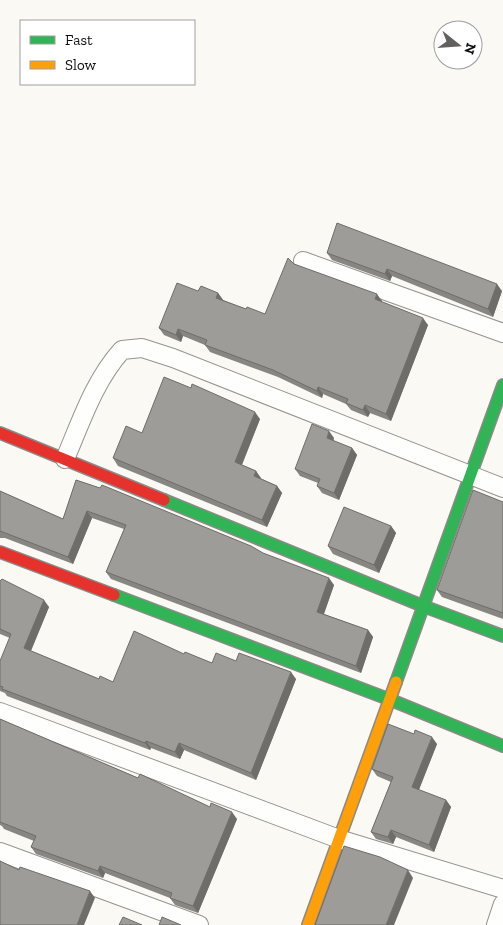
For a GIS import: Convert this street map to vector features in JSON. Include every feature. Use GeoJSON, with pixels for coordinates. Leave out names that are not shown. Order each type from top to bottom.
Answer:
{"type":"FeatureCollection","features":[{"type":"Feature","properties":{"kind":"street"},"geometry":{"type":"LineString","coordinates":[[304,261],[503,334]]}},
{"type":"Feature","properties":{"kind":"street"},"geometry":{"type":"LineString","coordinates":[[65,459],[90,400],[108,365],[122,350],[142,348],[173,358],[503,488]]}},
{"type":"Feature","properties":{"kind":"street"},"geometry":{"type":"LineString","coordinates":[[308,925],[391,700],[503,385]]}},
{"type":"Feature","properties":{"kind":"street"},"geometry":{"type":"LineString","coordinates":[[0,433],[423,606],[503,636]]}},
{"type":"Feature","properties":{"kind":"street"},"geometry":{"type":"LineString","coordinates":[[0,552],[391,700],[503,746]]}},
{"type":"Feature","properties":{"kind":"street"},"geometry":{"type":"LineString","coordinates":[[0,712],[339,840],[503,890]]}},
{"type":"Feature","properties":{"kind":"street"},"geometry":{"type":"LineString","coordinates":[[0,852],[199,925]]}},
{"type":"Feature","properties":{"kind":"street"},"geometry":{"type":"LineString","coordinates":[[496,925],[503,904]]}},
{"type":"Feature","properties":{"kind":"building"},"geometry":{"type":"Polygon","coordinates":[[[337,223],[497,284],[488,309],[387,269],[385,274],[327,253],[337,223]]]}},
{"type":"Feature","properties":{"kind":"building"},"geometry":{"type":"Polygon","coordinates":[[[288,258],[294,264],[377,294],[375,299],[423,318],[386,414],[365,405],[363,410],[346,403],[348,399],[318,387],[317,391],[273,370],[205,345],[207,340],[178,329],[176,335],[159,328],[177,283],[198,291],[201,286],[218,293],[216,298],[265,314],[288,258]]]}},
{"type":"Feature","properties":{"kind":"building"},"geometry":{"type":"Polygon","coordinates":[[[164,377],[191,388],[192,384],[255,412],[235,462],[256,471],[254,476],[277,486],[262,520],[113,458],[126,426],[142,433],[164,377]]]}},
{"type":"Feature","properties":{"kind":"building"},"geometry":{"type":"Polygon","coordinates":[[[312,424],[329,431],[327,438],[352,448],[334,493],[317,486],[320,479],[295,469],[312,424]]]}},
{"type":"Feature","properties":{"kind":"building"},"geometry":{"type":"Polygon","coordinates":[[[76,480],[100,488],[102,485],[251,546],[263,553],[329,578],[317,612],[368,630],[356,666],[106,572],[126,525],[87,511],[68,557],[0,531],[0,491],[63,519],[76,480]]]}},
{"type":"Feature","properties":{"kind":"building"},"geometry":{"type":"Polygon","coordinates":[[[473,490],[503,502],[503,613],[437,590],[473,490]]]}},
{"type":"Feature","properties":{"kind":"building"},"geometry":{"type":"Polygon","coordinates":[[[344,507],[391,526],[374,565],[328,546],[344,507]]]}},
{"type":"Feature","properties":{"kind":"building"},"geometry":{"type":"Polygon","coordinates":[[[2,579],[44,600],[24,648],[99,679],[100,676],[113,682],[134,631],[184,654],[185,652],[212,663],[216,653],[236,661],[239,653],[291,672],[251,773],[179,743],[175,752],[146,741],[145,743],[2,689],[3,687],[0,686],[0,661],[11,634],[0,629],[0,581],[2,579]]]}},
{"type":"Feature","properties":{"kind":"building"},"geometry":{"type":"Polygon","coordinates":[[[0,719],[138,778],[140,774],[210,807],[211,803],[232,812],[193,906],[170,898],[172,893],[100,866],[98,871],[31,847],[36,836],[0,822],[0,719]]]}},
{"type":"Feature","properties":{"kind":"building"},"geometry":{"type":"Polygon","coordinates":[[[388,724],[414,734],[415,730],[432,737],[412,787],[446,800],[429,845],[391,830],[388,837],[371,832],[393,777],[372,769],[388,724]]]}},
{"type":"Feature","properties":{"kind":"building"},"geometry":{"type":"Polygon","coordinates":[[[344,846],[380,857],[408,870],[386,925],[315,925],[344,846]]]}},
{"type":"Feature","properties":{"kind":"building"},"geometry":{"type":"Polygon","coordinates":[[[0,861],[19,870],[20,867],[90,891],[77,925],[0,925],[0,861]]]}},
{"type":"Feature","properties":{"kind":"building"},"geometry":{"type":"Polygon","coordinates":[[[123,917],[142,925],[119,925],[123,917]]]}},
{"type":"Feature","properties":{"kind":"building"},"geometry":{"type":"Polygon","coordinates":[[[162,917],[181,925],[159,925],[162,917]]]}},
{"type":"Feature","properties":{"kind":"traffic: fast"},"geometry":{"type":"LineString","coordinates":[[396,682],[503,385]]}},
{"type":"Feature","properties":{"kind":"traffic: fast"},"geometry":{"type":"LineString","coordinates":[[164,500],[423,606],[503,636]]}},
{"type":"Feature","properties":{"kind":"traffic: fast"},"geometry":{"type":"LineString","coordinates":[[114,595],[391,700],[503,746]]}},
{"type":"Feature","properties":{"kind":"traffic: slow"},"geometry":{"type":"LineString","coordinates":[[308,925],[396,682]]}},
{"type":"Feature","properties":{"kind":"traffic: jam"},"geometry":{"type":"LineString","coordinates":[[0,433],[164,500]]}},
{"type":"Feature","properties":{"kind":"traffic: jam"},"geometry":{"type":"LineString","coordinates":[[0,552],[114,595]]}}]}
